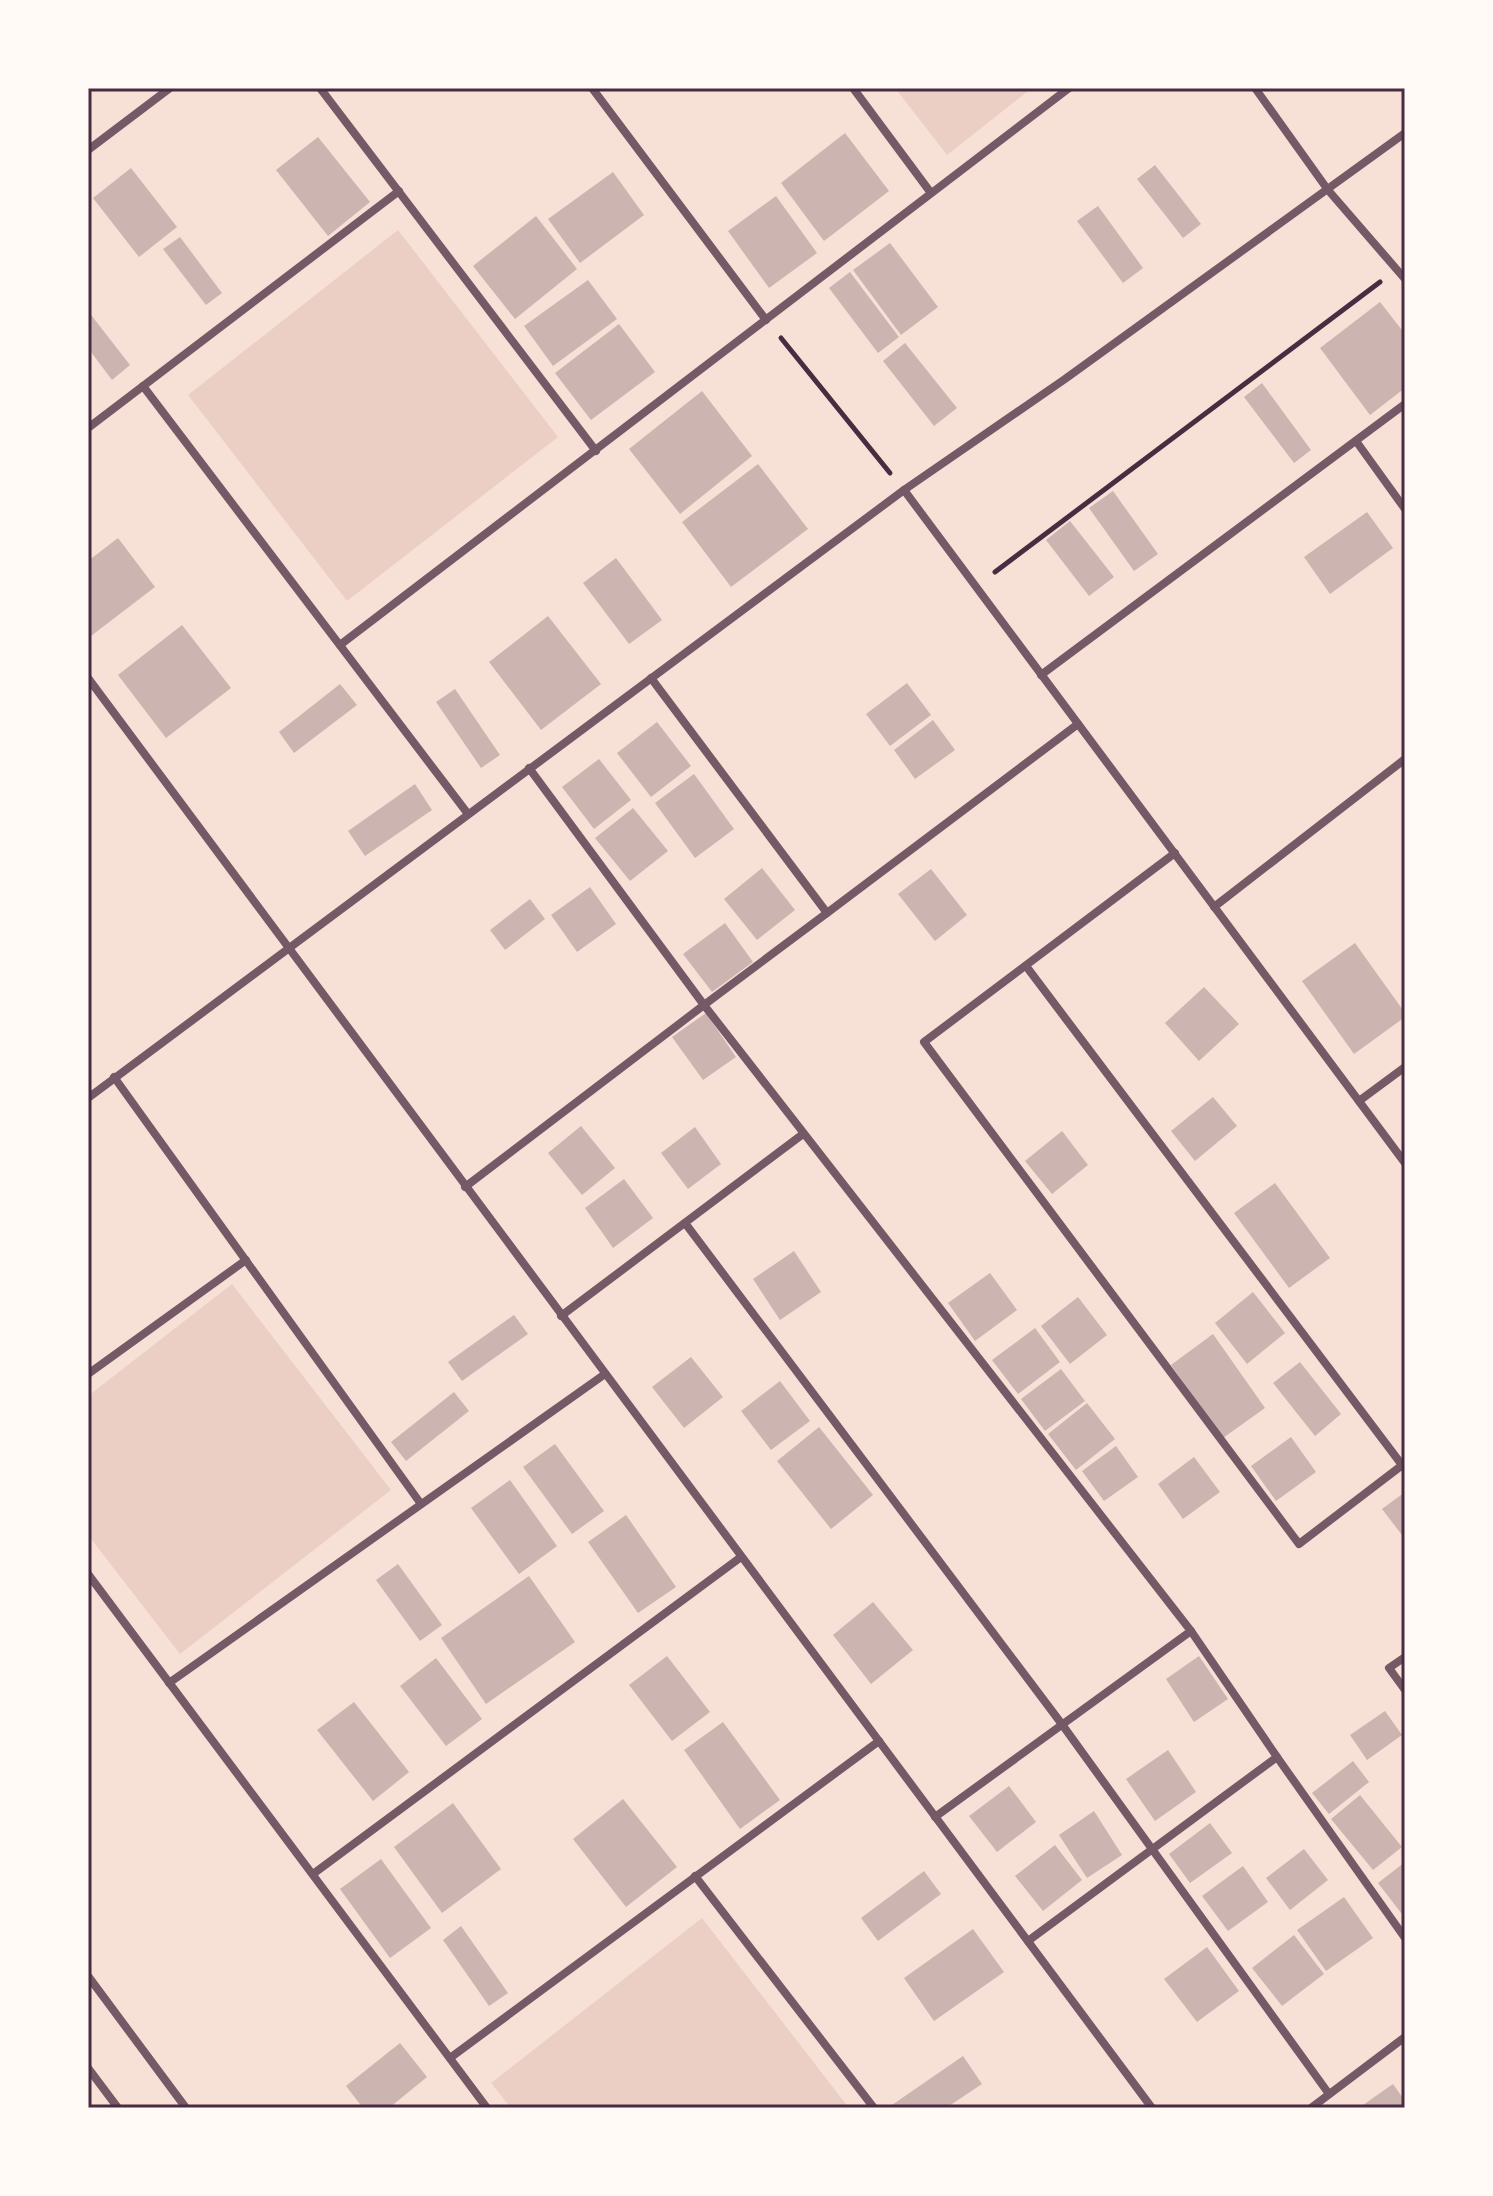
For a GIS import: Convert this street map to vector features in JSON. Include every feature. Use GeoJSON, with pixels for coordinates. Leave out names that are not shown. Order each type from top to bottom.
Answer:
{"type":"FeatureCollection","features":[{"type":"Feature","properties":{"kind":"street"},"geometry":{"type":"LineString","coordinates":[[88,149],[170,88]]}},
{"type":"Feature","properties":{"kind":"street"},"geometry":{"type":"LineString","coordinates":[[320,88],[596,451]]}},
{"type":"Feature","properties":{"kind":"street"},"geometry":{"type":"LineString","coordinates":[[592,88],[766,320]]}},
{"type":"Feature","properties":{"kind":"street"},"geometry":{"type":"LineString","coordinates":[[853,88],[931,193]]}},
{"type":"Feature","properties":{"kind":"street"},"geometry":{"type":"LineString","coordinates":[[340,645],[1069,88]]}},
{"type":"Feature","properties":{"kind":"street"},"geometry":{"type":"LineString","coordinates":[[1255,88],[1328,190],[1405,279]]}},
{"type":"Feature","properties":{"kind":"street"},"geometry":{"type":"LineString","coordinates":[[88,1098],[904,490],[1065,379],[1405,133]]}},
{"type":"Feature","properties":{"kind":"street"},"geometry":{"type":"LineString","coordinates":[[88,428],[399,191]]}},
{"type":"Feature","properties":{"kind":"street"},"geometry":{"type":"LineString","coordinates":[[143,386],[468,814]]}},
{"type":"Feature","properties":{"kind":"street"},"geometry":{"type":"LineString","coordinates":[[1041,675],[1405,404]]}},
{"type":"Feature","properties":{"kind":"street"},"geometry":{"type":"LineString","coordinates":[[1356,441],[1405,509]]}},
{"type":"Feature","properties":{"kind":"street"},"geometry":{"type":"LineString","coordinates":[[904,490],[1405,1163]]}},
{"type":"Feature","properties":{"kind":"street"},"geometry":{"type":"LineString","coordinates":[[88,678],[1152,2108]]}},
{"type":"Feature","properties":{"kind":"street"},"geometry":{"type":"LineString","coordinates":[[651,678],[827,913]]}},
{"type":"Feature","properties":{"kind":"street"},"geometry":{"type":"LineString","coordinates":[[465,1187],[1078,724]]}},
{"type":"Feature","properties":{"kind":"street"},"geometry":{"type":"LineString","coordinates":[[1214,907],[1405,759]]}},
{"type":"Feature","properties":{"kind":"street"},"geometry":{"type":"LineString","coordinates":[[529,768],[704,1005],[1191,1631],[1405,1938]]}},
{"type":"Feature","properties":{"kind":"street"},"geometry":{"type":"LineString","coordinates":[[1026,966],[1403,1464],[1299,1544],[924,1042],[1175,853]]}},
{"type":"Feature","properties":{"kind":"street"},"geometry":{"type":"LineString","coordinates":[[1359,1101],[1405,1067]]}},
{"type":"Feature","properties":{"kind":"street"},"geometry":{"type":"LineString","coordinates":[[114,1077],[421,1504]]}},
{"type":"Feature","properties":{"kind":"street"},"geometry":{"type":"LineString","coordinates":[[561,1316],[803,1134]]}},
{"type":"Feature","properties":{"kind":"street"},"geometry":{"type":"LineString","coordinates":[[685,1223],[1061,1723],[1329,2094]]}},
{"type":"Feature","properties":{"kind":"street"},"geometry":{"type":"LineString","coordinates":[[88,1374],[246,1260]]}},
{"type":"Feature","properties":{"kind":"street"},"geometry":{"type":"LineString","coordinates":[[169,1683],[605,1374]]}},
{"type":"Feature","properties":{"kind":"street"},"geometry":{"type":"LineString","coordinates":[[313,1874],[741,1557]]}},
{"type":"Feature","properties":{"kind":"street"},"geometry":{"type":"LineString","coordinates":[[88,1574],[487,2108]]}},
{"type":"Feature","properties":{"kind":"street"},"geometry":{"type":"LineString","coordinates":[[935,1817],[1191,1631]]}},
{"type":"Feature","properties":{"kind":"street"},"geometry":{"type":"LineString","coordinates":[[1405,1657],[1389,1668],[1405,1690]]}},
{"type":"Feature","properties":{"kind":"street"},"geometry":{"type":"LineString","coordinates":[[450,2058],[879,1741]]}},
{"type":"Feature","properties":{"kind":"street"},"geometry":{"type":"LineString","coordinates":[[1028,1941],[1277,1757]]}},
{"type":"Feature","properties":{"kind":"street"},"geometry":{"type":"LineString","coordinates":[[695,1876],[874,2108]]}},
{"type":"Feature","properties":{"kind":"street"},"geometry":{"type":"LineString","coordinates":[[88,1976],[186,2108]]}},
{"type":"Feature","properties":{"kind":"street"},"geometry":{"type":"LineString","coordinates":[[1311,2108],[1405,2037]]}},
{"type":"Feature","properties":{"kind":"street"},"geometry":{"type":"LineString","coordinates":[[88,2068],[118,2108]]}},
{"type":"Feature","properties":{"kind":"path"},"geometry":{"type":"LineString","coordinates":[[976,586],[1397,269]]}},
{"type":"Feature","properties":{"kind":"path"},"geometry":{"type":"LineString","coordinates":[[766,320],[904,490]]}},
{"type":"Feature","properties":{"kind":"shaded area"},"geometry":{"type":"Polygon","coordinates":[[[895,88],[1032,88],[947,155],[895,88]]]}},
{"type":"Feature","properties":{"kind":"shaded area"},"geometry":{"type":"Polygon","coordinates":[[[398,230],[558,437],[347,601],[188,395],[398,230]]]}},
{"type":"Feature","properties":{"kind":"shaded area"},"geometry":{"type":"Polygon","coordinates":[[[232,1284],[391,1490],[180,1654],[88,1535],[88,1396],[232,1284]]]}},
{"type":"Feature","properties":{"kind":"shaded area"},"geometry":{"type":"Polygon","coordinates":[[[702,1918],[849,2108],[511,2108],[491,2083],[702,1918]]]}},
{"type":"Feature","properties":{"kind":"building"},"geometry":{"type":"Polygon","coordinates":[[[845,133],[889,191],[824,241],[781,183],[845,133]]]}},
{"type":"Feature","properties":{"kind":"building"},"geometry":{"type":"Polygon","coordinates":[[[318,137],[370,202],[328,236],[276,170],[318,137]]]}},
{"type":"Feature","properties":{"kind":"building"},"geometry":{"type":"Polygon","coordinates":[[[1155,165],[1201,224],[1183,238],[1137,179],[1155,165]]]}},
{"type":"Feature","properties":{"kind":"building"},"geometry":{"type":"Polygon","coordinates":[[[131,168],[177,227],[139,257],[93,198],[131,168]]]}},
{"type":"Feature","properties":{"kind":"building"},"geometry":{"type":"Polygon","coordinates":[[[613,172],[644,215],[580,263],[548,219],[613,172]]]}},
{"type":"Feature","properties":{"kind":"building"},"geometry":{"type":"Polygon","coordinates":[[[776,196],[817,253],[769,288],[728,231],[776,196]]]}},
{"type":"Feature","properties":{"kind":"building"},"geometry":{"type":"Polygon","coordinates":[[[1098,206],[1143,268],[1123,283],[1077,221],[1098,206]]]}},
{"type":"Feature","properties":{"kind":"building"},"geometry":{"type":"Polygon","coordinates":[[[536,216],[577,269],[515,319],[473,266],[536,216]]]}},
{"type":"Feature","properties":{"kind":"building"},"geometry":{"type":"Polygon","coordinates":[[[180,237],[222,293],[206,305],[163,249],[180,237]]]}},
{"type":"Feature","properties":{"kind":"building"},"geometry":{"type":"Polygon","coordinates":[[[890,243],[938,307],[901,335],[853,270],[890,243]]]}},
{"type":"Feature","properties":{"kind":"building"},"geometry":{"type":"Polygon","coordinates":[[[850,272],[899,337],[878,353],[829,288],[850,272]]]}},
{"type":"Feature","properties":{"kind":"building"},"geometry":{"type":"Polygon","coordinates":[[[588,280],[617,319],[553,366],[524,326],[588,280]]]}},
{"type":"Feature","properties":{"kind":"building"},"geometry":{"type":"Polygon","coordinates":[[[1380,302],[1405,334],[1405,388],[1370,415],[1320,348],[1380,302]]]}},
{"type":"Feature","properties":{"kind":"building"},"geometry":{"type":"Polygon","coordinates":[[[88,311],[130,365],[112,380],[88,348],[88,311]]]}},
{"type":"Feature","properties":{"kind":"building"},"geometry":{"type":"Polygon","coordinates":[[[619,324],[655,372],[591,420],[555,373],[619,324]]]}},
{"type":"Feature","properties":{"kind":"building"},"geometry":{"type":"Polygon","coordinates":[[[905,343],[957,408],[934,426],[883,361],[905,343]]]}},
{"type":"Feature","properties":{"kind":"building"},"geometry":{"type":"Polygon","coordinates":[[[1262,383],[1311,450],[1294,463],[1244,397],[1262,383]]]}},
{"type":"Feature","properties":{"kind":"building"},"geometry":{"type":"Polygon","coordinates":[[[702,391],[752,456],[680,514],[629,449],[702,391]]]}},
{"type":"Feature","properties":{"kind":"building"},"geometry":{"type":"Polygon","coordinates":[[[758,464],[808,529],[731,587],[682,522],[758,464]]]}},
{"type":"Feature","properties":{"kind":"building"},"geometry":{"type":"Polygon","coordinates":[[[1113,491],[1158,554],[1134,571],[1089,508],[1113,491]]]}},
{"type":"Feature","properties":{"kind":"building"},"geometry":{"type":"Polygon","coordinates":[[[1367,512],[1393,548],[1330,594],[1304,557],[1367,512]]]}},
{"type":"Feature","properties":{"kind":"building"},"geometry":{"type":"Polygon","coordinates":[[[1070,521],[1114,577],[1089,596],[1046,540],[1070,521]]]}},
{"type":"Feature","properties":{"kind":"building"},"geometry":{"type":"Polygon","coordinates":[[[118,538],[155,587],[91,636],[88,631],[88,561],[118,538]]]}},
{"type":"Feature","properties":{"kind":"building"},"geometry":{"type":"Polygon","coordinates":[[[616,558],[662,620],[629,644],[583,583],[616,558]]]}},
{"type":"Feature","properties":{"kind":"building"},"geometry":{"type":"Polygon","coordinates":[[[548,616],[601,684],[541,730],[489,662],[548,616]]]}},
{"type":"Feature","properties":{"kind":"building"},"geometry":{"type":"Polygon","coordinates":[[[182,625],[231,688],[166,738],[118,675],[182,625]]]}},
{"type":"Feature","properties":{"kind":"building"},"geometry":{"type":"Polygon","coordinates":[[[907,683],[931,715],[890,746],[866,714],[907,683]]]}},
{"type":"Feature","properties":{"kind":"building"},"geometry":{"type":"Polygon","coordinates":[[[340,684],[357,705],[294,753],[279,732],[340,684]]]}},
{"type":"Feature","properties":{"kind":"building"},"geometry":{"type":"Polygon","coordinates":[[[455,689],[500,755],[481,768],[436,702],[455,689]]]}},
{"type":"Feature","properties":{"kind":"building"},"geometry":{"type":"Polygon","coordinates":[[[933,720],[955,750],[915,779],[894,750],[933,720]]]}},
{"type":"Feature","properties":{"kind":"building"},"geometry":{"type":"Polygon","coordinates":[[[657,722],[691,766],[651,797],[617,753],[657,722]]]}},
{"type":"Feature","properties":{"kind":"building"},"geometry":{"type":"Polygon","coordinates":[[[599,759],[631,800],[594,829],[562,787],[599,759]]]}},
{"type":"Feature","properties":{"kind":"building"},"geometry":{"type":"Polygon","coordinates":[[[694,774],[734,829],[695,858],[655,803],[694,774]]]}},
{"type":"Feature","properties":{"kind":"building"},"geometry":{"type":"Polygon","coordinates":[[[415,784],[432,810],[365,856],[348,831],[415,784]]]}},
{"type":"Feature","properties":{"kind":"building"},"geometry":{"type":"Polygon","coordinates":[[[633,808],[668,851],[630,881],[595,838],[633,808]]]}},
{"type":"Feature","properties":{"kind":"building"},"geometry":{"type":"Polygon","coordinates":[[[762,868],[795,910],[757,940],[724,899],[762,868]]]}},
{"type":"Feature","properties":{"kind":"building"},"geometry":{"type":"Polygon","coordinates":[[[931,869],[967,915],[935,941],[898,894],[931,869]]]}},
{"type":"Feature","properties":{"kind":"building"},"geometry":{"type":"Polygon","coordinates":[[[590,887],[616,924],[577,952],[551,915],[590,887]]]}},
{"type":"Feature","properties":{"kind":"building"},"geometry":{"type":"Polygon","coordinates":[[[530,899],[545,919],[505,950],[490,930],[530,899]]]}},
{"type":"Feature","properties":{"kind":"building"},"geometry":{"type":"Polygon","coordinates":[[[725,923],[753,962],[712,992],[683,954],[725,923]]]}},
{"type":"Feature","properties":{"kind":"building"},"geometry":{"type":"Polygon","coordinates":[[[1355,943],[1405,1017],[1354,1054],[1302,981],[1355,943]]]}},
{"type":"Feature","properties":{"kind":"building"},"geometry":{"type":"Polygon","coordinates":[[[1204,987],[1239,1024],[1199,1061],[1165,1023],[1204,987]]]}},
{"type":"Feature","properties":{"kind":"building"},"geometry":{"type":"Polygon","coordinates":[[[706,1013],[736,1057],[703,1080],[672,1037],[706,1013]]]}},
{"type":"Feature","properties":{"kind":"building"},"geometry":{"type":"Polygon","coordinates":[[[1213,1097],[1237,1126],[1195,1161],[1171,1131],[1213,1097]]]}},
{"type":"Feature","properties":{"kind":"building"},"geometry":{"type":"Polygon","coordinates":[[[581,1126],[615,1168],[582,1195],[548,1153],[581,1126]]]}},
{"type":"Feature","properties":{"kind":"building"},"geometry":{"type":"Polygon","coordinates":[[[695,1127],[721,1164],[688,1189],[661,1153],[695,1127]]]}},
{"type":"Feature","properties":{"kind":"building"},"geometry":{"type":"Polygon","coordinates":[[[1062,1131],[1088,1165],[1052,1194],[1025,1161],[1062,1131]]]}},
{"type":"Feature","properties":{"kind":"building"},"geometry":{"type":"Polygon","coordinates":[[[624,1179],[653,1218],[613,1248],[585,1208],[624,1179]]]}},
{"type":"Feature","properties":{"kind":"building"},"geometry":{"type":"Polygon","coordinates":[[[1275,1183],[1330,1258],[1289,1288],[1234,1213],[1275,1183]]]}},
{"type":"Feature","properties":{"kind":"building"},"geometry":{"type":"Polygon","coordinates":[[[794,1251],[821,1292],[780,1320],[753,1279],[794,1251]]]}},
{"type":"Feature","properties":{"kind":"building"},"geometry":{"type":"Polygon","coordinates":[[[990,1273],[1017,1310],[975,1341],[948,1303],[990,1273]]]}},
{"type":"Feature","properties":{"kind":"building"},"geometry":{"type":"Polygon","coordinates":[[[1253,1292],[1285,1333],[1247,1364],[1215,1323],[1253,1292]]]}},
{"type":"Feature","properties":{"kind":"building"},"geometry":{"type":"Polygon","coordinates":[[[1078,1297],[1107,1335],[1070,1364],[1041,1326],[1078,1297]]]}},
{"type":"Feature","properties":{"kind":"building"},"geometry":{"type":"Polygon","coordinates":[[[514,1315],[528,1334],[462,1381],[448,1362],[514,1315]]]}},
{"type":"Feature","properties":{"kind":"building"},"geometry":{"type":"Polygon","coordinates":[[[1035,1328],[1060,1362],[1018,1394],[992,1360],[1035,1328]]]}},
{"type":"Feature","properties":{"kind":"building"},"geometry":{"type":"Polygon","coordinates":[[[1213,1334],[1265,1408],[1223,1438],[1171,1365],[1213,1334]]]}},
{"type":"Feature","properties":{"kind":"building"},"geometry":{"type":"Polygon","coordinates":[[[691,1357],[723,1397],[684,1428],[652,1387],[691,1357]]]}},
{"type":"Feature","properties":{"kind":"building"},"geometry":{"type":"Polygon","coordinates":[[[1300,1362],[1341,1414],[1315,1436],[1273,1383],[1300,1362]]]}},
{"type":"Feature","properties":{"kind":"building"},"geometry":{"type":"Polygon","coordinates":[[[1061,1369],[1085,1401],[1045,1431],[1021,1399],[1061,1369]]]}},
{"type":"Feature","properties":{"kind":"building"},"geometry":{"type":"Polygon","coordinates":[[[780,1381],[810,1421],[771,1450],[741,1411],[780,1381]]]}},
{"type":"Feature","properties":{"kind":"building"},"geometry":{"type":"Polygon","coordinates":[[[454,1392],[469,1411],[406,1461],[391,1442],[454,1392]]]}},
{"type":"Feature","properties":{"kind":"building"},"geometry":{"type":"Polygon","coordinates":[[[1087,1403],[1115,1439],[1076,1470],[1048,1434],[1087,1403]]]}},
{"type":"Feature","properties":{"kind":"building"},"geometry":{"type":"Polygon","coordinates":[[[819,1427],[873,1495],[831,1529],[777,1461],[819,1427]]]}},
{"type":"Feature","properties":{"kind":"building"},"geometry":{"type":"Polygon","coordinates":[[[1291,1437],[1316,1472],[1276,1501],[1251,1466],[1291,1437]]]}},
{"type":"Feature","properties":{"kind":"building"},"geometry":{"type":"Polygon","coordinates":[[[555,1444],[604,1511],[572,1534],[523,1467],[555,1444]]]}},
{"type":"Feature","properties":{"kind":"building"},"geometry":{"type":"Polygon","coordinates":[[[1116,1446],[1138,1477],[1104,1501],[1082,1471],[1116,1446]]]}},
{"type":"Feature","properties":{"kind":"building"},"geometry":{"type":"Polygon","coordinates":[[[1194,1457],[1220,1492],[1183,1519],[1158,1484],[1194,1457]]]}},
{"type":"Feature","properties":{"kind":"building"},"geometry":{"type":"Polygon","coordinates":[[[510,1480],[557,1546],[519,1574],[471,1508],[510,1480]]]}},
{"type":"Feature","properties":{"kind":"building"},"geometry":{"type":"Polygon","coordinates":[[[1405,1492],[1405,1539],[1382,1509],[1405,1492]]]}},
{"type":"Feature","properties":{"kind":"building"},"geometry":{"type":"Polygon","coordinates":[[[626,1515],[676,1587],[638,1613],[588,1542],[626,1515]]]}},
{"type":"Feature","properties":{"kind":"building"},"geometry":{"type":"Polygon","coordinates":[[[398,1564],[442,1625],[420,1641],[376,1580],[398,1564]]]}},
{"type":"Feature","properties":{"kind":"building"},"geometry":{"type":"Polygon","coordinates":[[[529,1576],[575,1642],[486,1704],[441,1638],[529,1576]]]}},
{"type":"Feature","properties":{"kind":"building"},"geometry":{"type":"Polygon","coordinates":[[[873,1602],[913,1650],[871,1684],[833,1635],[873,1602]]]}},
{"type":"Feature","properties":{"kind":"building"},"geometry":{"type":"Polygon","coordinates":[[[667,1656],[710,1712],[672,1741],[629,1685],[667,1656]]]}},
{"type":"Feature","properties":{"kind":"building"},"geometry":{"type":"Polygon","coordinates":[[[1199,1656],[1228,1699],[1194,1722],[1166,1679],[1199,1656]]]}},
{"type":"Feature","properties":{"kind":"building"},"geometry":{"type":"Polygon","coordinates":[[[436,1658],[482,1719],[446,1746],[400,1686],[436,1658]]]}},
{"type":"Feature","properties":{"kind":"building"},"geometry":{"type":"Polygon","coordinates":[[[354,1702],[409,1772],[373,1801],[317,1730],[354,1702]]]}},
{"type":"Feature","properties":{"kind":"building"},"geometry":{"type":"Polygon","coordinates":[[[1385,1711],[1402,1735],[1367,1760],[1350,1735],[1385,1711]]]}},
{"type":"Feature","properties":{"kind":"building"},"geometry":{"type":"Polygon","coordinates":[[[723,1722],[780,1800],[740,1829],[684,1750],[723,1722]]]}},
{"type":"Feature","properties":{"kind":"building"},"geometry":{"type":"Polygon","coordinates":[[[1168,1750],[1196,1792],[1155,1821],[1126,1779],[1168,1750]]]}},
{"type":"Feature","properties":{"kind":"building"},"geometry":{"type":"Polygon","coordinates":[[[1353,1761],[1369,1782],[1329,1814],[1312,1793],[1353,1761]]]}},
{"type":"Feature","properties":{"kind":"building"},"geometry":{"type":"Polygon","coordinates":[[[1009,1786],[1036,1822],[997,1852],[969,1816],[1009,1786]]]}},
{"type":"Feature","properties":{"kind":"building"},"geometry":{"type":"Polygon","coordinates":[[[1360,1795],[1402,1847],[1373,1870],[1331,1819],[1360,1795]]]}},
{"type":"Feature","properties":{"kind":"building"},"geometry":{"type":"Polygon","coordinates":[[[623,1799],[677,1867],[626,1907],[573,1839],[623,1799]]]}},
{"type":"Feature","properties":{"kind":"building"},"geometry":{"type":"Polygon","coordinates":[[[453,1803],[501,1869],[442,1913],[394,1847],[453,1803]]]}},
{"type":"Feature","properties":{"kind":"building"},"geometry":{"type":"Polygon","coordinates":[[[1094,1811],[1122,1855],[1087,1878],[1059,1835],[1094,1811]]]}},
{"type":"Feature","properties":{"kind":"building"},"geometry":{"type":"Polygon","coordinates":[[[1210,1823],[1232,1853],[1190,1883],[1169,1854],[1210,1823]]]}},
{"type":"Feature","properties":{"kind":"building"},"geometry":{"type":"Polygon","coordinates":[[[1055,1845],[1082,1880],[1043,1911],[1015,1876],[1055,1845]]]}},
{"type":"Feature","properties":{"kind":"building"},"geometry":{"type":"Polygon","coordinates":[[[1304,1849],[1328,1880],[1290,1910],[1266,1878],[1304,1849]]]}},
{"type":"Feature","properties":{"kind":"building"},"geometry":{"type":"Polygon","coordinates":[[[381,1859],[431,1928],[390,1958],[340,1889],[381,1859]]]}},
{"type":"Feature","properties":{"kind":"building"},"geometry":{"type":"Polygon","coordinates":[[[1405,1862],[1405,1918],[1378,1883],[1405,1862]]]}},
{"type":"Feature","properties":{"kind":"building"},"geometry":{"type":"Polygon","coordinates":[[[1243,1866],[1268,1902],[1228,1931],[1202,1896],[1243,1866]]]}},
{"type":"Feature","properties":{"kind":"building"},"geometry":{"type":"Polygon","coordinates":[[[924,1871],[941,1894],[878,1941],[861,1918],[924,1871]]]}},
{"type":"Feature","properties":{"kind":"building"},"geometry":{"type":"Polygon","coordinates":[[[1344,1897],[1373,1938],[1326,1971],[1297,1930],[1344,1897]]]}},
{"type":"Feature","properties":{"kind":"building"},"geometry":{"type":"Polygon","coordinates":[[[461,1926],[508,1993],[489,2006],[443,1940],[461,1926]]]}},
{"type":"Feature","properties":{"kind":"building"},"geometry":{"type":"Polygon","coordinates":[[[973,1929],[1004,1972],[934,2021],[904,1978],[973,1929]]]}},
{"type":"Feature","properties":{"kind":"building"},"geometry":{"type":"Polygon","coordinates":[[[1294,1935],[1324,1974],[1282,2006],[1252,1968],[1294,1935]]]}},
{"type":"Feature","properties":{"kind":"building"},"geometry":{"type":"Polygon","coordinates":[[[1207,1947],[1239,1991],[1197,2022],[1164,1979],[1207,1947]]]}},
{"type":"Feature","properties":{"kind":"building"},"geometry":{"type":"Polygon","coordinates":[[[400,2043],[427,2077],[389,2108],[363,2108],[346,2086],[400,2043]]]}},
{"type":"Feature","properties":{"kind":"building"},"geometry":{"type":"Polygon","coordinates":[[[963,2056],[982,2084],[946,2108],[893,2108],[892,2105],[963,2056]]]}},
{"type":"Feature","properties":{"kind":"building"},"geometry":{"type":"Polygon","coordinates":[[[1393,2084],[1405,2101],[1405,2108],[1366,2108],[1363,2105],[1393,2084]]]}}]}
